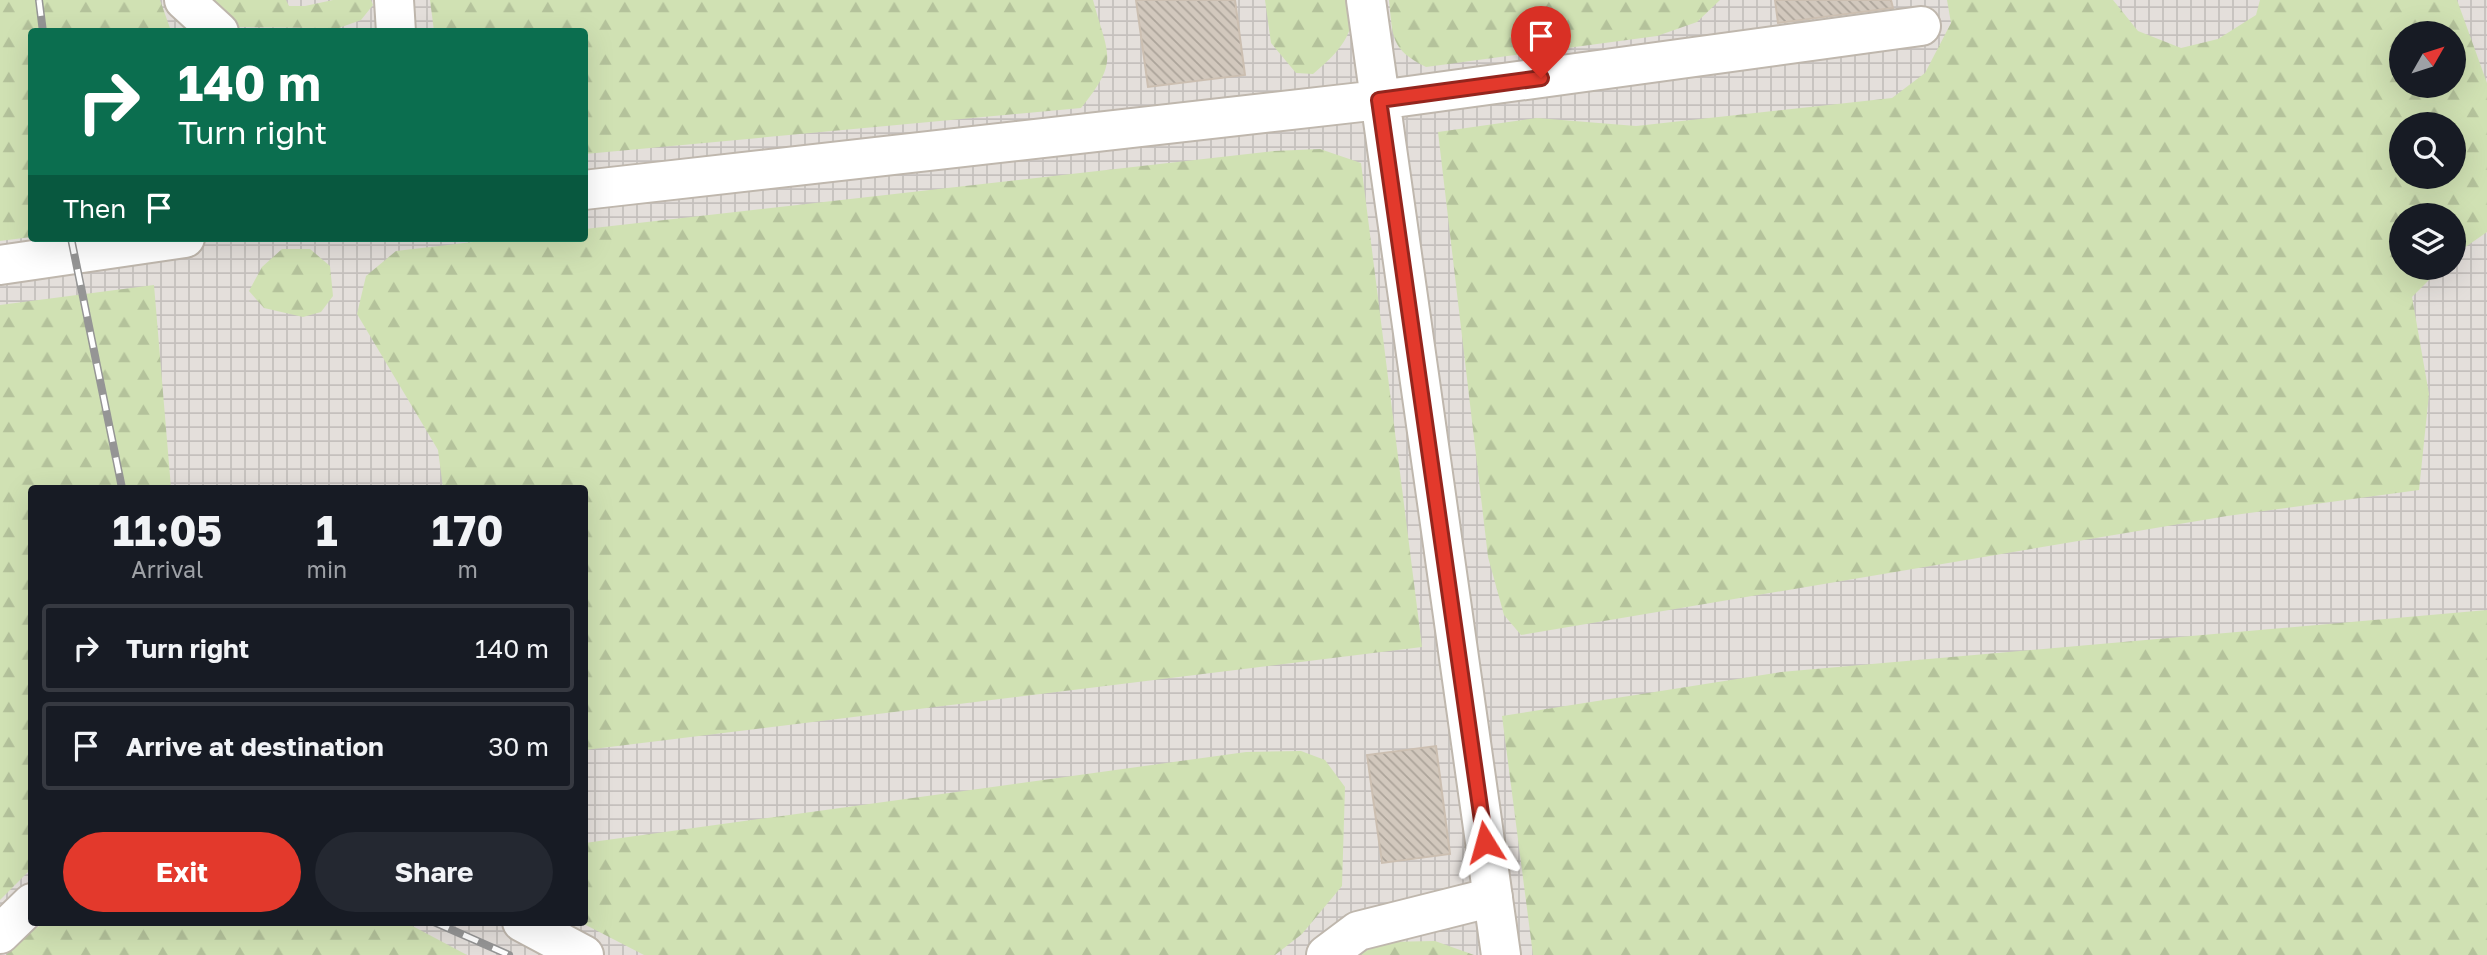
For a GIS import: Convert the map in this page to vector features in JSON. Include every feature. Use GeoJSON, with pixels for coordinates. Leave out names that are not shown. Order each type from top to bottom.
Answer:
{"type":"FeatureCollection","features":[{"type":"Feature","properties":{"kind":"lane"},"geometry":{"type":"LineString","coordinates":[[184,0],[215,28]]}},
{"type":"Feature","properties":{"kind":"lane"},"geometry":{"type":"LineString","coordinates":[[394,0],[396,28]]}},
{"type":"Feature","properties":{"kind":"lane"},"geometry":{"type":"LineString","coordinates":[[1366,0],[1502,955]]}},
{"type":"Feature","properties":{"kind":"lane"},"geometry":{"type":"LineString","coordinates":[[588,190],[1379,100],[1922,26]]}},
{"type":"Feature","properties":{"kind":"lane"},"geometry":{"type":"LineString","coordinates":[[0,265],[158,242]]}},
{"type":"Feature","properties":{"kind":"lane"},"geometry":{"type":"LineString","coordinates":[[1326,955],[1358,931],[1493,897]]}},
{"type":"Feature","properties":{"kind":"lane"},"geometry":{"type":"LineString","coordinates":[[0,934],[28,907]]}},
{"type":"Feature","properties":{"kind":"lane"},"geometry":{"type":"LineString","coordinates":[[530,926],[584,955]]}},
{"type":"Feature","properties":{"kind":"shaded area"},"geometry":{"type":"Polygon","coordinates":[[[0,0],[2487,0],[2487,955],[0,955],[0,0]]]}},
{"type":"Feature","properties":{"kind":"green space"},"geometry":{"type":"Polygon","coordinates":[[[0,0],[160,0],[170,28],[28,28],[28,237],[0,241],[0,0]]]}},
{"type":"Feature","properties":{"kind":"green space"},"geometry":{"type":"Polygon","coordinates":[[[205,0],[286,0],[289,6],[305,6],[333,0],[371,0],[373,5],[361,20],[339,28],[239,27],[205,0]]]}},
{"type":"Feature","properties":{"kind":"green space"},"geometry":{"type":"Polygon","coordinates":[[[430,0],[1093,0],[1107,57],[1101,79],[1081,108],[588,154],[588,28],[434,28],[430,0]]]}},
{"type":"Feature","properties":{"kind":"green space"},"geometry":{"type":"Polygon","coordinates":[[[1265,0],[1352,0],[1352,23],[1338,50],[1313,74],[1296,73],[1271,43],[1265,0]]]}},
{"type":"Feature","properties":{"kind":"green space"},"geometry":{"type":"Polygon","coordinates":[[[1389,0],[1720,0],[1697,22],[1657,36],[1426,67],[1406,54],[1396,41],[1389,0]]]}},
{"type":"Feature","properties":{"kind":"green space"},"geometry":{"type":"Polygon","coordinates":[[[1947,0],[2113,0],[2138,31],[2181,48],[2218,39],[2256,15],[2260,0],[2457,0],[2465,21],[2389,21],[2389,98],[2466,98],[2466,25],[2487,83],[2487,232],[2466,247],[2466,203],[2389,203],[2389,280],[2429,280],[2412,297],[2429,394],[2419,490],[2227,516],[1521,635],[1504,615],[1488,557],[1438,132],[1537,118],[1636,126],[1892,98],[1925,73],[1951,23],[1947,0]]]}},
{"type":"Feature","properties":{"kind":"green space"},"geometry":{"type":"Polygon","coordinates":[[[1320,149],[1361,163],[1422,647],[588,750],[588,485],[443,485],[438,450],[357,314],[366,276],[396,251],[473,242],[588,242],[588,229],[1274,151],[1320,149]]]}},
{"type":"Feature","properties":{"kind":"green space"},"geometry":{"type":"Polygon","coordinates":[[[282,249],[310,249],[330,266],[333,296],[321,312],[303,317],[264,308],[249,291],[262,267],[282,249]]]}},
{"type":"Feature","properties":{"kind":"green space"},"geometry":{"type":"Polygon","coordinates":[[[154,285],[171,485],[28,485],[28,872],[0,900],[0,305],[154,285]]]}},
{"type":"Feature","properties":{"kind":"green space"},"geometry":{"type":"Polygon","coordinates":[[[2487,610],[2487,955],[1533,955],[1502,716],[1781,672],[2487,610]]]}},
{"type":"Feature","properties":{"kind":"green space"},"geometry":{"type":"Polygon","coordinates":[[[1301,751],[1325,760],[1345,787],[1342,886],[1302,934],[1275,955],[644,955],[588,926],[588,843],[1246,752],[1301,751]]]}},
{"type":"Feature","properties":{"kind":"green space"},"geometry":{"type":"Polygon","coordinates":[[[39,926],[413,926],[467,955],[6,955],[26,934],[39,926]]]}},
{"type":"Feature","properties":{"kind":"green space"},"geometry":{"type":"Polygon","coordinates":[[[1435,941],[1474,955],[1357,955],[1385,942],[1435,941]]]}},
{"type":"Feature","properties":{"kind":"building"},"geometry":{"type":"Polygon","coordinates":[[[1136,0],[1235,0],[1245,75],[1148,87],[1136,0]]]}},
{"type":"Feature","properties":{"kind":"building"},"geometry":{"type":"Polygon","coordinates":[[[1775,0],[1891,0],[1893,8],[1778,23],[1775,0]]]}},
{"type":"Feature","properties":{"kind":"building"},"geometry":{"type":"Polygon","coordinates":[[[1436,746],[1450,854],[1382,863],[1367,755],[1436,746]]]}},
{"type":"Feature","properties":{"kind":"railway"},"geometry":{"type":"LineString","coordinates":[[39,0],[42,28]]}},
{"type":"Feature","properties":{"kind":"railway"},"geometry":{"type":"LineString","coordinates":[[72,242],[121,485]]}},
{"type":"Feature","properties":{"kind":"railway"},"geometry":{"type":"LineString","coordinates":[[443,926],[509,955]]}},
{"type":"Feature","properties":{"kind":"route"},"geometry":{"type":"LineString","coordinates":[[1485,842],[1379,100],[1541,78]]}}]}
